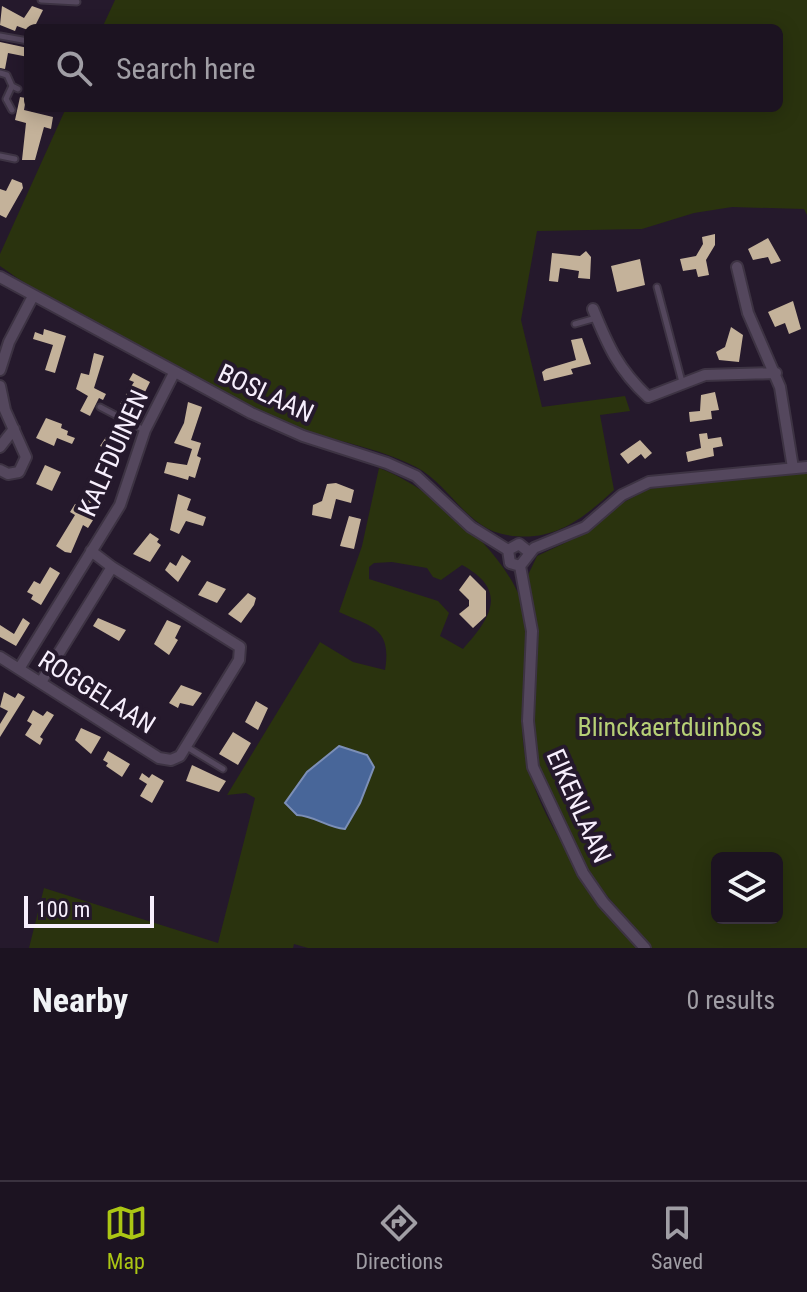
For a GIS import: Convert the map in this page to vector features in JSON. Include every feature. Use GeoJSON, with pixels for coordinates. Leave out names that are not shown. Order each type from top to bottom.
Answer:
{"type":"FeatureCollection","features":[{"type":"Feature","properties":{"kind":"street"},"geometry":{"type":"LineString","coordinates":[[737,267],[748,313],[776,373],[793,468]]}},
{"type":"Feature","properties":{"kind":"street","name":"BOSLAAN"},"geometry":{"type":"LineString","coordinates":[[0,277],[32,298],[280,427],[387,463],[416,476],[471,527],[508,550]]}},
{"type":"Feature","properties":{"kind":"street"},"geometry":{"type":"LineString","coordinates":[[0,370],[9,342],[32,298]]}},
{"type":"Feature","properties":{"kind":"street"},"geometry":{"type":"LineString","coordinates":[[595,314],[607,347],[648,397],[705,375],[776,373]]}},
{"type":"Feature","properties":{"kind":"street","name":"KALFDUINEN"},"geometry":{"type":"LineString","coordinates":[[19,669],[124,496],[145,430],[174,373]]}},
{"type":"Feature","properties":{"kind":"street"},"geometry":{"type":"LineString","coordinates":[[0,386],[26,462],[15,474],[0,470]]}},
{"type":"Feature","properties":{"kind":"street"},"geometry":{"type":"LineString","coordinates":[[0,447],[14,429]]}},
{"type":"Feature","properties":{"kind":"street","name":"BOSLAAN"},"geometry":{"type":"LineString","coordinates":[[508,550],[519,544],[529,552],[585,527],[622,495],[649,482],[807,467]]}},
{"type":"Feature","properties":{"kind":"street","name":"BOSLAAN"},"geometry":{"type":"LineString","coordinates":[[508,550],[508,560],[520,566]]}},
{"type":"Feature","properties":{"kind":"street","name":"KALFDUINEN"},"geometry":{"type":"LineString","coordinates":[[91,551],[240,647],[239,660],[186,746]]}},
{"type":"Feature","properties":{"kind":"street"},"geometry":{"type":"LineString","coordinates":[[520,566],[527,562],[529,552]]}},
{"type":"Feature","properties":{"kind":"street","name":"EIKENLAAN"},"geometry":{"type":"LineString","coordinates":[[520,566],[532,631],[528,721],[533,767],[583,873],[603,902],[645,948]]}},
{"type":"Feature","properties":{"kind":"street"},"geometry":{"type":"LineString","coordinates":[[41,682],[112,567]]}},
{"type":"Feature","properties":{"kind":"street","name":"ROGGELAAN"},"geometry":{"type":"LineString","coordinates":[[0,657],[159,758],[171,760],[186,746]]}},
{"type":"Feature","properties":{"kind":"lane"},"geometry":{"type":"LineString","coordinates":[[41,0],[77,2]]}},
{"type":"Feature","properties":{"kind":"lane"},"geometry":{"type":"LineString","coordinates":[[0,36],[24,40]]}},
{"type":"Feature","properties":{"kind":"lane"},"geometry":{"type":"LineString","coordinates":[[0,73],[7,75],[15,88],[6,99],[12,110]]}},
{"type":"Feature","properties":{"kind":"lane"},"geometry":{"type":"LineString","coordinates":[[0,156],[15,159]]}},
{"type":"Feature","properties":{"kind":"lane"},"geometry":{"type":"LineString","coordinates":[[657,287],[682,383]]}},
{"type":"Feature","properties":{"kind":"lane"},"geometry":{"type":"LineString","coordinates":[[575,324],[595,314]]}},
{"type":"Feature","properties":{"kind":"lane"},"geometry":{"type":"LineString","coordinates":[[100,407],[145,430]]}},
{"type":"Feature","properties":{"kind":"lane"},"geometry":{"type":"LineString","coordinates":[[186,746],[223,769]]}},
{"type":"Feature","properties":{"kind":"green space"},"geometry":{"type":"Polygon","coordinates":[[[115,0],[807,0],[807,215],[804,209],[732,207],[694,213],[642,229],[537,231],[521,320],[542,407],[625,396],[630,411],[600,415],[614,490],[565,527],[538,536],[507,535],[493,531],[470,516],[439,484],[416,467],[387,454],[310,432],[255,408],[50,298],[0,266],[0,254],[64,112],[783,112],[783,24],[104,24],[115,0]]]}},
{"type":"Feature","properties":{"kind":"green space"},"geometry":{"type":"Polygon","coordinates":[[[379,468],[424,492],[448,510],[471,531],[510,577],[522,602],[527,625],[522,730],[527,764],[536,790],[546,815],[574,862],[641,948],[308,948],[294,944],[293,948],[29,948],[44,888],[218,943],[255,798],[246,793],[227,795],[320,642],[353,662],[385,670],[382,637],[370,626],[339,612],[362,546],[379,468]],[[392,562],[374,563],[369,567],[369,579],[438,601],[449,613],[440,636],[463,649],[488,615],[491,604],[486,584],[462,565],[441,580],[433,577],[427,568],[392,562]]]}},
{"type":"Feature","properties":{"kind":"green space","name":"Blinckaertduinbos"},"geometry":{"type":"Polygon","coordinates":[[[807,472],[807,948],[651,948],[588,873],[538,765],[533,747],[537,631],[528,575],[537,556],[586,533],[615,507],[648,489],[807,472]]]}},
{"type":"Feature","properties":{"kind":"water"},"geometry":{"type":"Polygon","coordinates":[[[339,746],[367,755],[374,767],[360,803],[345,829],[297,815],[285,803],[307,772],[339,746]]]}},
{"type":"Feature","properties":{"kind":"building"},"geometry":{"type":"Polygon","coordinates":[[[2,6],[24,18],[32,6],[43,10],[36,24],[24,24],[24,29],[17,26],[15,31],[0,25],[2,6]]]}},
{"type":"Feature","properties":{"kind":"building"},"geometry":{"type":"Polygon","coordinates":[[[0,42],[24,47],[24,56],[8,53],[5,69],[0,68],[0,42]]]}},
{"type":"Feature","properties":{"kind":"building"},"geometry":{"type":"Polygon","coordinates":[[[20,97],[24,98],[24,112],[53,117],[51,129],[44,127],[35,160],[22,160],[26,123],[15,120],[20,97]]]}},
{"type":"Feature","properties":{"kind":"building"},"geometry":{"type":"Polygon","coordinates":[[[12,179],[22,183],[23,188],[6,218],[0,215],[0,189],[6,191],[12,179]]]}},
{"type":"Feature","properties":{"kind":"building"},"geometry":{"type":"Polygon","coordinates":[[[715,234],[715,245],[706,260],[709,275],[698,277],[696,269],[683,271],[680,259],[696,256],[703,244],[702,237],[715,234]]]}},
{"type":"Feature","properties":{"kind":"building"},"geometry":{"type":"Polygon","coordinates":[[[768,238],[781,261],[771,264],[768,257],[753,260],[748,249],[768,238]]]}},
{"type":"Feature","properties":{"kind":"building"},"geometry":{"type":"Polygon","coordinates":[[[586,251],[591,257],[590,279],[578,278],[579,271],[560,268],[558,282],[549,281],[552,253],[580,256],[586,251]]]}},
{"type":"Feature","properties":{"kind":"building"},"geometry":{"type":"Polygon","coordinates":[[[640,259],[645,285],[617,292],[611,266],[640,259]]]}},
{"type":"Feature","properties":{"kind":"building"},"geometry":{"type":"Polygon","coordinates":[[[793,301],[801,329],[789,334],[785,323],[775,327],[768,312],[793,301]]]}},
{"type":"Feature","properties":{"kind":"building"},"geometry":{"type":"Polygon","coordinates":[[[731,327],[743,335],[739,362],[719,360],[716,352],[725,347],[731,327]]]}},
{"type":"Feature","properties":{"kind":"building"},"geometry":{"type":"Polygon","coordinates":[[[44,329],[66,336],[55,373],[45,370],[53,345],[33,339],[35,332],[43,335],[44,329]]]}},
{"type":"Feature","properties":{"kind":"building"},"geometry":{"type":"Polygon","coordinates":[[[582,338],[591,364],[571,369],[573,374],[544,381],[542,372],[546,369],[576,360],[571,340],[582,338]]]}},
{"type":"Feature","properties":{"kind":"building"},"geometry":{"type":"Polygon","coordinates":[[[94,353],[104,356],[94,388],[106,394],[103,400],[99,398],[90,416],[80,411],[88,396],[76,389],[81,373],[89,375],[94,353]]]}},
{"type":"Feature","properties":{"kind":"building"},"geometry":{"type":"Polygon","coordinates":[[[133,373],[150,382],[136,410],[120,404],[134,382],[129,380],[133,373]]]}},
{"type":"Feature","properties":{"kind":"building"},"geometry":{"type":"Polygon","coordinates":[[[715,392],[719,410],[711,411],[712,419],[690,422],[689,412],[700,411],[701,395],[715,392]]]}},
{"type":"Feature","properties":{"kind":"building"},"geometry":{"type":"Polygon","coordinates":[[[188,402],[202,407],[191,440],[201,443],[197,456],[201,458],[195,478],[189,476],[188,480],[164,473],[167,462],[187,465],[192,449],[174,443],[184,423],[188,402]]]}},
{"type":"Feature","properties":{"kind":"building"},"geometry":{"type":"Polygon","coordinates":[[[46,418],[62,424],[61,428],[68,431],[67,435],[75,438],[72,444],[57,438],[54,446],[36,438],[46,418]]]}},
{"type":"Feature","properties":{"kind":"building"},"geometry":{"type":"Polygon","coordinates":[[[114,425],[125,431],[119,444],[125,447],[121,454],[100,446],[114,425]]]}},
{"type":"Feature","properties":{"kind":"building"},"geometry":{"type":"Polygon","coordinates":[[[707,433],[708,439],[721,437],[723,446],[713,448],[714,456],[688,462],[686,452],[701,448],[699,434],[707,433]]]}},
{"type":"Feature","properties":{"kind":"building"},"geometry":{"type":"Polygon","coordinates":[[[640,440],[652,453],[645,459],[641,454],[628,464],[620,454],[640,440]]]}},
{"type":"Feature","properties":{"kind":"building"},"geometry":{"type":"Polygon","coordinates":[[[45,465],[61,472],[52,491],[36,484],[45,465]]]}},
{"type":"Feature","properties":{"kind":"building"},"geometry":{"type":"Polygon","coordinates":[[[336,483],[354,490],[351,503],[336,499],[331,519],[312,515],[313,505],[322,501],[327,484],[336,483]]]}},
{"type":"Feature","properties":{"kind":"building"},"geometry":{"type":"Polygon","coordinates":[[[178,494],[191,499],[187,510],[206,517],[203,526],[186,521],[179,534],[170,530],[178,494]]]}},
{"type":"Feature","properties":{"kind":"building"},"geometry":{"type":"Polygon","coordinates":[[[90,497],[101,503],[95,517],[88,528],[83,525],[71,553],[65,552],[56,546],[75,515],[70,512],[75,504],[82,509],[90,497]]]}},
{"type":"Feature","properties":{"kind":"building"},"geometry":{"type":"Polygon","coordinates":[[[349,516],[361,519],[354,549],[340,546],[349,516]]]}},
{"type":"Feature","properties":{"kind":"building"},"geometry":{"type":"Polygon","coordinates":[[[150,533],[159,539],[157,542],[161,545],[150,562],[133,554],[150,533]]]}},
{"type":"Feature","properties":{"kind":"building"},"geometry":{"type":"Polygon","coordinates":[[[182,555],[191,561],[178,582],[165,570],[170,562],[176,566],[182,555]]]}},
{"type":"Feature","properties":{"kind":"building"},"geometry":{"type":"Polygon","coordinates":[[[50,567],[60,573],[41,605],[31,599],[33,595],[27,592],[34,581],[40,584],[50,567]]]}},
{"type":"Feature","properties":{"kind":"building"},"geometry":{"type":"Polygon","coordinates":[[[470,575],[486,591],[486,616],[473,628],[459,614],[469,606],[469,600],[459,590],[470,575]]]}},
{"type":"Feature","properties":{"kind":"building"},"geometry":{"type":"Polygon","coordinates":[[[207,581],[226,589],[217,603],[198,595],[207,581]]]}},
{"type":"Feature","properties":{"kind":"building"},"geometry":{"type":"Polygon","coordinates":[[[248,593],[256,598],[241,623],[228,614],[248,593]]]}},
{"type":"Feature","properties":{"kind":"building"},"geometry":{"type":"Polygon","coordinates":[[[23,618],[30,623],[16,646],[0,637],[0,625],[14,634],[23,618]]]}},
{"type":"Feature","properties":{"kind":"building"},"geometry":{"type":"Polygon","coordinates":[[[98,618],[126,630],[119,641],[93,626],[98,618]]]}},
{"type":"Feature","properties":{"kind":"building"},"geometry":{"type":"Polygon","coordinates":[[[167,620],[181,626],[175,638],[178,640],[169,655],[154,644],[167,620]]]}},
{"type":"Feature","properties":{"kind":"building"},"geometry":{"type":"Polygon","coordinates":[[[181,685],[202,693],[193,706],[180,703],[178,708],[169,703],[181,685]]]}},
{"type":"Feature","properties":{"kind":"building"},"geometry":{"type":"Polygon","coordinates":[[[4,692],[15,698],[18,693],[25,697],[0,737],[0,724],[8,711],[0,707],[4,692]]]}},
{"type":"Feature","properties":{"kind":"building"},"geometry":{"type":"Polygon","coordinates":[[[256,701],[268,708],[258,730],[245,722],[256,701]]]}},
{"type":"Feature","properties":{"kind":"building"},"geometry":{"type":"Polygon","coordinates":[[[33,710],[43,716],[47,711],[54,715],[40,737],[43,739],[40,745],[25,735],[32,724],[27,721],[33,710]]]}},
{"type":"Feature","properties":{"kind":"building"},"geometry":{"type":"Polygon","coordinates":[[[81,728],[101,737],[91,754],[75,740],[81,728]]]}},
{"type":"Feature","properties":{"kind":"building"},"geometry":{"type":"Polygon","coordinates":[[[233,732],[251,743],[238,765],[219,754],[233,732]]]}},
{"type":"Feature","properties":{"kind":"building"},"geometry":{"type":"Polygon","coordinates":[[[108,751],[130,764],[122,777],[106,766],[108,763],[103,760],[108,751]]]}},
{"type":"Feature","properties":{"kind":"building"},"geometry":{"type":"Polygon","coordinates":[[[192,765],[226,781],[219,792],[186,781],[192,765]]]}},
{"type":"Feature","properties":{"kind":"building"},"geometry":{"type":"Polygon","coordinates":[[[142,773],[149,778],[152,774],[164,781],[152,803],[140,796],[147,784],[139,779],[142,773]]]}}]}
